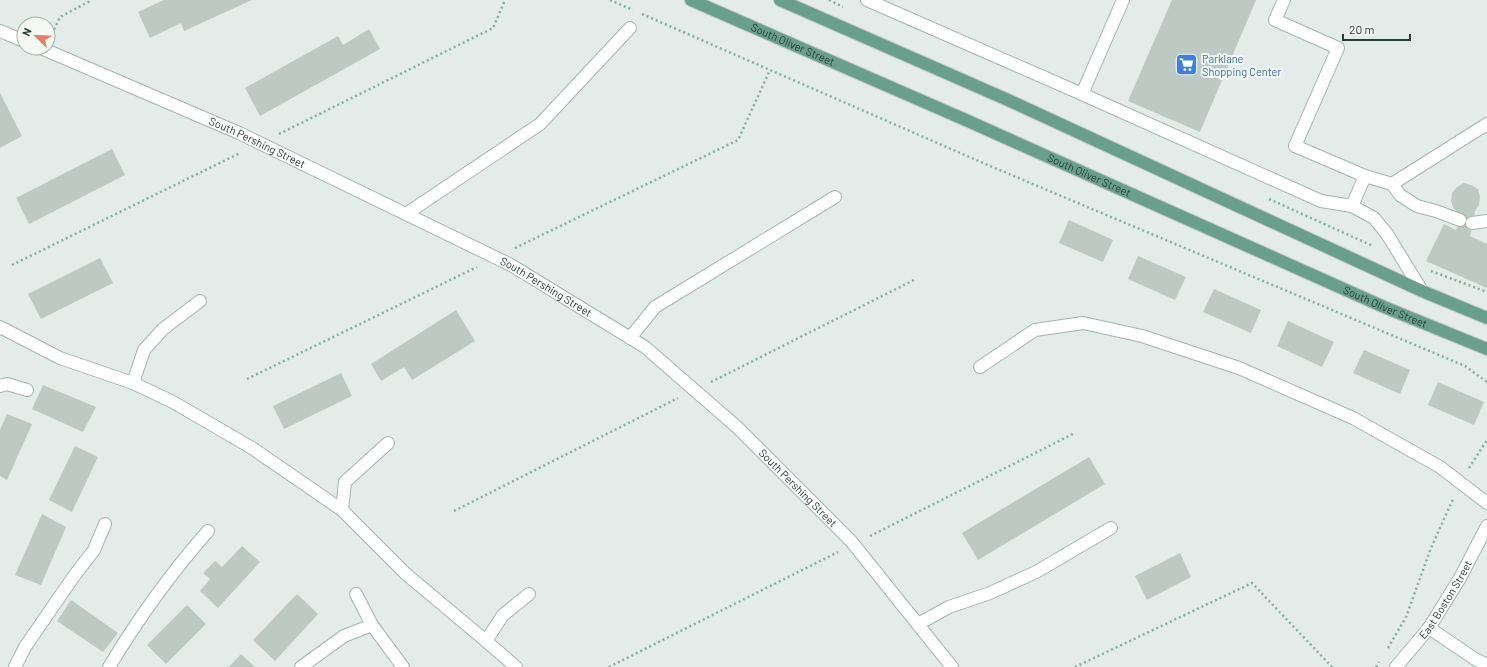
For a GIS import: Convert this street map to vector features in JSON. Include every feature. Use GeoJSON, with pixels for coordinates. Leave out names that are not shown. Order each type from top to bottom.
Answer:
{"type":"FeatureCollection","features":[{"type":"Feature","properties":{"kind":"main road","name":"South Oliver Street"},"geometry":{"type":"LineString","coordinates":[[691,0],[968,121],[1384,307],[1487,349]]}},
{"type":"Feature","properties":{"kind":"main road"},"geometry":{"type":"LineString","coordinates":[[780,0],[1016,103],[1422,291],[1487,318]]}},
{"type":"Feature","properties":{"kind":"street"},"geometry":{"type":"LineString","coordinates":[[867,0],[1321,200],[1352,206],[1374,218],[1387,234],[1422,291]]}},
{"type":"Feature","properties":{"kind":"street"},"geometry":{"type":"LineString","coordinates":[[1082,94],[1123,0]]}},
{"type":"Feature","properties":{"kind":"street"},"geometry":{"type":"LineString","coordinates":[[1284,0],[1275,20],[1338,48],[1295,146],[1365,176],[1392,184],[1400,195],[1417,206],[1466,222],[1487,221]]}},
{"type":"Feature","properties":{"kind":"street"},"geometry":{"type":"LineString","coordinates":[[406,214],[540,124],[630,28]]}},
{"type":"Feature","properties":{"kind":"street"},"geometry":{"type":"LineString","coordinates":[[0,31],[16,38]]}},
{"type":"Feature","properties":{"kind":"street","name":"South Pershing Street"},"geometry":{"type":"LineString","coordinates":[[56,54],[239,132],[497,258],[511,265],[645,347],[744,434],[851,541],[952,667]]}},
{"type":"Feature","properties":{"kind":"street"},"geometry":{"type":"LineString","coordinates":[[1392,184],[1487,124]]}},
{"type":"Feature","properties":{"kind":"street"},"geometry":{"type":"LineString","coordinates":[[1352,206],[1365,176]]}},
{"type":"Feature","properties":{"kind":"street"},"geometry":{"type":"LineString","coordinates":[[630,338],[655,307],[834,197]]}},
{"type":"Feature","properties":{"kind":"street"},"geometry":{"type":"LineString","coordinates":[[133,383],[144,350],[163,329],[200,301]]}},
{"type":"Feature","properties":{"kind":"street"},"geometry":{"type":"LineString","coordinates":[[980,367],[1035,330],[1083,324],[1142,336],[1238,368],[1353,418],[1440,467],[1487,504]]}},
{"type":"Feature","properties":{"kind":"street"},"geometry":{"type":"LineString","coordinates":[[0,327],[60,358],[133,383],[173,402],[252,448],[342,510],[406,574],[516,667]]}},
{"type":"Feature","properties":{"kind":"street"},"geometry":{"type":"LineString","coordinates":[[0,386],[7,384],[27,390]]}},
{"type":"Feature","properties":{"kind":"street"},"geometry":{"type":"LineString","coordinates":[[342,510],[345,482],[388,443]]}},
{"type":"Feature","properties":{"kind":"street"},"geometry":{"type":"LineString","coordinates":[[15,667],[25,646],[94,550],[105,524]]}},
{"type":"Feature","properties":{"kind":"street","name":"East Boston Street"},"geometry":{"type":"LineString","coordinates":[[1396,667],[1429,628],[1460,578],[1487,526]]}},
{"type":"Feature","properties":{"kind":"street"},"geometry":{"type":"LineString","coordinates":[[918,624],[949,607],[990,593],[1036,572],[1111,528]]}},
{"type":"Feature","properties":{"kind":"street"},"geometry":{"type":"LineString","coordinates":[[110,667],[155,598],[208,531]]}},
{"type":"Feature","properties":{"kind":"street"},"geometry":{"type":"LineString","coordinates":[[356,594],[372,625],[403,667]]}},
{"type":"Feature","properties":{"kind":"street"},"geometry":{"type":"LineString","coordinates":[[486,641],[503,615],[529,594]]}},
{"type":"Feature","properties":{"kind":"street"},"geometry":{"type":"LineString","coordinates":[[301,667],[344,636],[372,625]]}},
{"type":"Feature","properties":{"kind":"street"},"geometry":{"type":"LineString","coordinates":[[1429,628],[1475,659],[1487,665]]}},
{"type":"Feature","properties":{"kind":"path"},"geometry":{"type":"LineString","coordinates":[[56,25],[60,17],[92,0]]}},
{"type":"Feature","properties":{"kind":"path"},"geometry":{"type":"LineString","coordinates":[[610,0],[990,166],[1465,366],[1487,382]]}},
{"type":"Feature","properties":{"kind":"path"},"geometry":{"type":"LineString","coordinates":[[247,380],[738,140],[770,70]]}},
{"type":"Feature","properties":{"kind":"path"},"geometry":{"type":"LineString","coordinates":[[1387,648],[1406,617],[1431,548],[1461,483],[1487,440]]}},
{"type":"Feature","properties":{"kind":"path"},"geometry":{"type":"LineString","coordinates":[[1075,667],[1252,583],[1332,667]]}},
{"type":"Feature","properties":{"kind":"path"},"geometry":{"type":"LineString","coordinates":[[1376,667],[1380,661]]}},
{"type":"Feature","properties":{"kind":"building"},"geometry":{"type":"Polygon","coordinates":[[[164,0],[252,0],[184,31],[181,23],[150,38],[138,12],[164,0]]]}},
{"type":"Feature","properties":{"kind":"building","name":"Parklane Shopping Center"},"geometry":{"type":"Polygon","coordinates":[[[1172,0],[1256,0],[1200,132],[1128,101],[1172,0]]]}},
{"type":"Feature","properties":{"kind":"building"},"geometry":{"type":"Polygon","coordinates":[[[369,29],[380,49],[260,116],[245,88],[338,36],[343,45],[369,29]]]}},
{"type":"Feature","properties":{"kind":"building"},"geometry":{"type":"Polygon","coordinates":[[[0,93],[22,136],[0,148],[0,93]]]}},
{"type":"Feature","properties":{"kind":"building"},"geometry":{"type":"Polygon","coordinates":[[[112,149],[125,175],[29,224],[16,198],[112,149]]]}},
{"type":"Feature","properties":{"kind":"building"},"geometry":{"type":"Polygon","coordinates":[[[1464,183],[1478,189],[1480,197],[1479,205],[1475,211],[1470,236],[1487,244],[1487,288],[1426,261],[1444,224],[1456,230],[1463,214],[1457,212],[1453,207],[1451,201],[1452,193],[1457,187],[1464,183]]]}},
{"type":"Feature","properties":{"kind":"building"},"geometry":{"type":"Polygon","coordinates":[[[1069,220],[1113,240],[1103,262],[1059,243],[1069,220]]]}},
{"type":"Feature","properties":{"kind":"building"},"geometry":{"type":"Polygon","coordinates":[[[1138,256],[1186,277],[1175,300],[1128,279],[1138,256]]]}},
{"type":"Feature","properties":{"kind":"building"},"geometry":{"type":"Polygon","coordinates":[[[100,258],[113,283],[41,319],[28,294],[100,258]]]}},
{"type":"Feature","properties":{"kind":"building"},"geometry":{"type":"Polygon","coordinates":[[[1214,289],[1261,310],[1251,333],[1203,312],[1214,289]]]}},
{"type":"Feature","properties":{"kind":"building"},"geometry":{"type":"Polygon","coordinates":[[[456,310],[475,341],[412,380],[404,367],[381,381],[371,364],[456,310]]]}},
{"type":"Feature","properties":{"kind":"building"},"geometry":{"type":"Polygon","coordinates":[[[1288,321],[1334,342],[1322,367],[1277,346],[1288,321]]]}},
{"type":"Feature","properties":{"kind":"building"},"geometry":{"type":"Polygon","coordinates":[[[1364,350],[1410,370],[1400,394],[1353,373],[1364,350]]]}},
{"type":"Feature","properties":{"kind":"building"},"geometry":{"type":"Polygon","coordinates":[[[341,373],[352,396],[284,429],[273,406],[341,373]]]}},
{"type":"Feature","properties":{"kind":"building"},"geometry":{"type":"Polygon","coordinates":[[[1438,382],[1484,402],[1474,425],[1428,405],[1438,382]]]}},
{"type":"Feature","properties":{"kind":"building"},"geometry":{"type":"Polygon","coordinates":[[[43,385],[96,407],[83,432],[32,409],[43,385]]]}},
{"type":"Feature","properties":{"kind":"building"},"geometry":{"type":"Polygon","coordinates":[[[7,414],[32,424],[7,480],[0,476],[0,430],[7,414]]]}},
{"type":"Feature","properties":{"kind":"building"},"geometry":{"type":"Polygon","coordinates":[[[75,446],[98,457],[72,512],[49,500],[75,446]]]}},
{"type":"Feature","properties":{"kind":"building"},"geometry":{"type":"Polygon","coordinates":[[[1089,457],[1105,484],[978,560],[962,533],[1089,457]]]}},
{"type":"Feature","properties":{"kind":"building"},"geometry":{"type":"Polygon","coordinates":[[[42,514],[66,527],[41,585],[15,575],[42,514]]]}},
{"type":"Feature","properties":{"kind":"building"},"geometry":{"type":"Polygon","coordinates":[[[242,546],[260,562],[218,608],[200,591],[210,579],[203,573],[215,561],[222,567],[242,546]]]}},
{"type":"Feature","properties":{"kind":"building"},"geometry":{"type":"Polygon","coordinates":[[[1180,553],[1191,577],[1147,600],[1135,576],[1180,553]]]}},
{"type":"Feature","properties":{"kind":"building"},"geometry":{"type":"Polygon","coordinates":[[[297,594],[318,614],[275,661],[253,640],[297,594]]]}},
{"type":"Feature","properties":{"kind":"building"},"geometry":{"type":"Polygon","coordinates":[[[71,600],[118,633],[103,652],[57,621],[71,600]]]}},
{"type":"Feature","properties":{"kind":"building"},"geometry":{"type":"Polygon","coordinates":[[[187,605],[206,624],[166,664],[147,645],[187,605]]]}},
{"type":"Feature","properties":{"kind":"building"},"geometry":{"type":"Polygon","coordinates":[[[241,654],[255,667],[229,667],[241,654]]]}},
{"type":"Feature","properties":{"kind":"place","name":"Parklane Shopping Center"},"geometry":{"type":"Point","coordinates":[1186,65]}}]}
